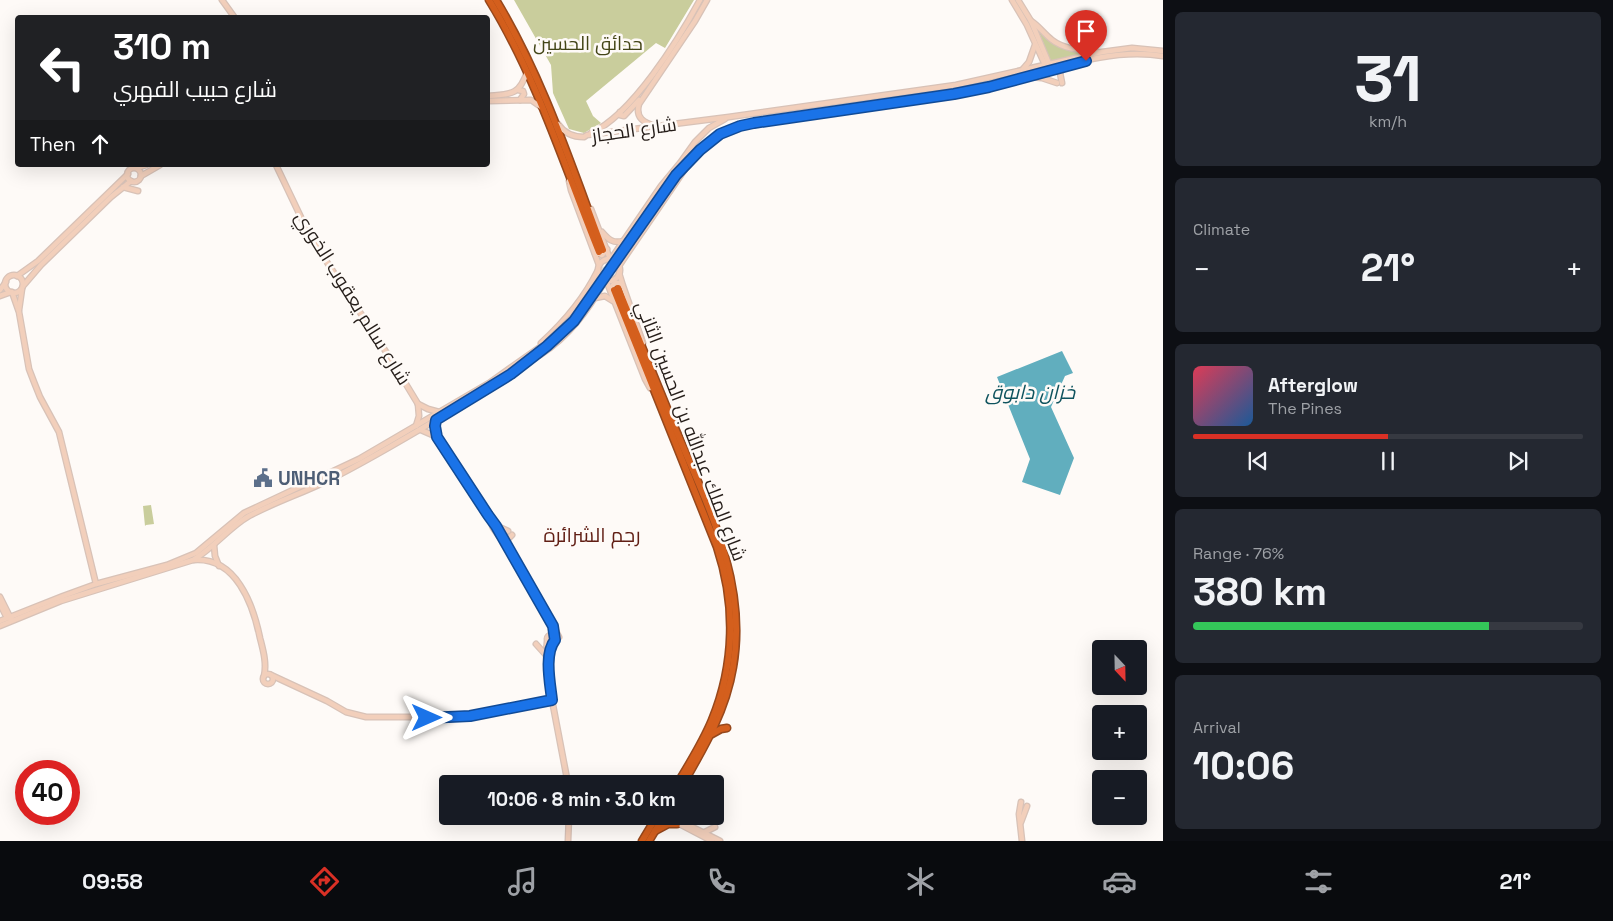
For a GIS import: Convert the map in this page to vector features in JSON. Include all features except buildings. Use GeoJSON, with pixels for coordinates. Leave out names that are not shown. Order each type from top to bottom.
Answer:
{"type":"FeatureCollection","features":[{"type":"Feature","properties":{"kind":"highway"},"geometry":{"type":"LineString","coordinates":[[489,0],[516,48],[544,110],[601,251]]}},
{"type":"Feature","properties":{"kind":"highway"},"geometry":{"type":"LineString","coordinates":[[496,0],[526,54],[552,113],[570,171]]}},
{"type":"Feature","properties":{"kind":"highway","name":"شارع الملك عبدالله بن الحسين الثاني"},"geometry":{"type":"LineString","coordinates":[[616,289],[712,519],[728,565],[732,585],[736,622],[733,666],[724,704],[711,734],[688,775]]}},
{"type":"Feature","properties":{"kind":"highway","name":"شارع الملك عبدالله بن الحسين الثاني"},"geometry":{"type":"LineString","coordinates":[[616,289],[717,547],[727,586],[730,621],[728,660],[719,700],[707,729],[682,775]]}},
{"type":"Feature","properties":{"kind":"highway"},"geometry":{"type":"LineString","coordinates":[[711,734],[727,728]]}},
{"type":"Feature","properties":{"kind":"highway"},"geometry":{"type":"LineString","coordinates":[[642,841],[652,825]]}},
{"type":"Feature","properties":{"kind":"highway"},"geometry":{"type":"LineString","coordinates":[[649,841],[658,825]]}},
{"type":"Feature","properties":{"kind":"highway"},"geometry":{"type":"LineString","coordinates":[[654,832],[666,825]]}},
{"type":"Feature","properties":{"kind":"street"},"geometry":{"type":"LineString","coordinates":[[222,0],[233,15]]}},
{"type":"Feature","properties":{"kind":"street"},"geometry":{"type":"LineString","coordinates":[[587,135],[605,126],[620,112],[654,71],[680,34],[700,0]]}},
{"type":"Feature","properties":{"kind":"street"},"geometry":{"type":"LineString","coordinates":[[620,112],[621,116],[624,116],[642,99],[660,75],[706,0]]}},
{"type":"Feature","properties":{"kind":"street"},"geometry":{"type":"LineString","coordinates":[[1012,0],[1023,17],[1048,67]]}},
{"type":"Feature","properties":{"kind":"street"},"geometry":{"type":"LineString","coordinates":[[1018,0],[1031,21],[1048,67]]}},
{"type":"Feature","properties":{"kind":"street"},"geometry":{"type":"LineString","coordinates":[[1031,21],[1051,40],[1059,44],[1074,49],[1102,52]]}},
{"type":"Feature","properties":{"kind":"street"},"geometry":{"type":"LineString","coordinates":[[1019,71],[1030,62],[1035,44]]}},
{"type":"Feature","properties":{"kind":"street","name":"شارع الحجاز"},"geometry":{"type":"LineString","coordinates":[[619,266],[693,158],[713,138],[727,130],[793,117],[954,94],[1022,78],[1048,67],[1102,52],[1132,48],[1163,51]]}},
{"type":"Feature","properties":{"kind":"street","name":"شارع الحجاز"},"geometry":{"type":"LineString","coordinates":[[552,113],[565,133],[584,137],[587,135],[949,86],[1019,71],[1064,66],[1128,54],[1140,53],[1163,56]]}},
{"type":"Feature","properties":{"kind":"street"},"geometry":{"type":"LineString","coordinates":[[1022,78],[1035,77],[1060,83],[1060,72],[1064,66]]}},
{"type":"Feature","properties":{"kind":"street"},"geometry":{"type":"LineString","coordinates":[[654,71],[660,75]]}},
{"type":"Feature","properties":{"kind":"street"},"geometry":{"type":"LineString","coordinates":[[490,96],[510,94],[518,90],[527,72]]}},
{"type":"Feature","properties":{"kind":"street"},"geometry":{"type":"LineString","coordinates":[[518,90],[523,91],[524,94],[520,100]]}},
{"type":"Feature","properties":{"kind":"street"},"geometry":{"type":"LineString","coordinates":[[642,99],[637,109],[639,117],[645,123],[657,127]]}},
{"type":"Feature","properties":{"kind":"street"},"geometry":{"type":"LineString","coordinates":[[490,101],[534,101],[544,110]]}},
{"type":"Feature","properties":{"kind":"street","name":"شارع الحجاز"},"geometry":{"type":"LineString","coordinates":[[611,259],[671,172],[699,137],[714,124],[728,117]]}},
{"type":"Feature","properties":{"kind":"street"},"geometry":{"type":"LineString","coordinates":[[193,560],[248,517],[421,430],[500,382],[547,344],[574,315],[665,189],[693,158]]}},
{"type":"Feature","properties":{"kind":"street"},"geometry":{"type":"LineString","coordinates":[[665,189],[680,163]]}},
{"type":"Feature","properties":{"kind":"street"},"geometry":{"type":"LineString","coordinates":[[17,276],[38,261],[132,168],[140,167]]}},
{"type":"Feature","properties":{"kind":"street"},"geometry":{"type":"LineString","coordinates":[[0,296],[17,292],[22,288],[41,265],[123,187],[131,181],[138,180],[141,176],[157,167]]}},
{"type":"Feature","properties":{"kind":"street","name":"شارع سالم يعقوب الخوري"},"geometry":{"type":"LineString","coordinates":[[277,167],[320,253],[392,361],[418,404],[419,416],[416,426]]}},
{"type":"Feature","properties":{"kind":"street"},"geometry":{"type":"LineString","coordinates":[[137,168],[141,176]]}},
{"type":"Feature","properties":{"kind":"street"},"geometry":{"type":"LineString","coordinates":[[570,171],[599,229],[611,241],[624,240]]}},
{"type":"Feature","properties":{"kind":"street"},"geometry":{"type":"LineString","coordinates":[[128,174],[131,181]]}},
{"type":"Feature","properties":{"kind":"street"},"geometry":{"type":"LineString","coordinates":[[123,187],[138,191]]}},
{"type":"Feature","properties":{"kind":"street"},"geometry":{"type":"LineString","coordinates":[[599,229],[601,251],[600,276],[616,289]]}},
{"type":"Feature","properties":{"kind":"street"},"geometry":{"type":"LineString","coordinates":[[617,250],[618,255],[626,256],[628,253]]}},
{"type":"Feature","properties":{"kind":"street"},"geometry":{"type":"LineString","coordinates":[[601,251],[619,266],[620,273],[616,289],[616,306]]}},
{"type":"Feature","properties":{"kind":"street"},"geometry":{"type":"LineString","coordinates":[[520,365],[555,331],[573,310],[588,290],[604,260],[611,259]]}},
{"type":"Feature","properties":{"kind":"street"},"geometry":{"type":"LineString","coordinates":[[606,280],[615,279],[620,273]]}},
{"type":"Feature","properties":{"kind":"street"},"geometry":{"type":"LineString","coordinates":[[0,290],[10,276],[17,276],[22,279],[19,312]]}},
{"type":"Feature","properties":{"kind":"street"},"geometry":{"type":"LineString","coordinates":[[340,472],[557,342],[575,325],[606,280]]}},
{"type":"Feature","properties":{"kind":"street"},"geometry":{"type":"LineString","coordinates":[[6,282],[19,312],[34,382],[40,398],[59,432],[96,584]]}},
{"type":"Feature","properties":{"kind":"street"},"geometry":{"type":"LineString","coordinates":[[588,290],[596,287],[598,289],[596,297]]}},
{"type":"Feature","properties":{"kind":"street"},"geometry":{"type":"LineString","coordinates":[[596,297],[606,296],[616,306],[645,379],[658,398]]}},
{"type":"Feature","properties":{"kind":"street","name":"شارع سالم يعقوب الخوري"},"geometry":{"type":"LineString","coordinates":[[418,404],[439,412]]}},
{"type":"Feature","properties":{"kind":"street"},"geometry":{"type":"LineString","coordinates":[[436,420],[437,437],[496,526],[560,637]]}},
{"type":"Feature","properties":{"kind":"street"},"geometry":{"type":"LineString","coordinates":[[421,430],[437,437]]}},
{"type":"Feature","properties":{"kind":"street"},"geometry":{"type":"LineString","coordinates":[[3,607],[0,619],[9,619],[176,562],[196,553],[244,513],[332,476]]}},
{"type":"Feature","properties":{"kind":"street"},"geometry":{"type":"LineString","coordinates":[[490,519],[493,528],[506,545]]}},
{"type":"Feature","properties":{"kind":"street"},"geometry":{"type":"LineString","coordinates":[[496,526],[508,531]]}},
{"type":"Feature","properties":{"kind":"street"},"geometry":{"type":"LineString","coordinates":[[506,545],[512,535]]}},
{"type":"Feature","properties":{"kind":"street"},"geometry":{"type":"LineString","coordinates":[[214,545],[215,556],[219,566]]}},
{"type":"Feature","properties":{"kind":"street"},"geometry":{"type":"LineString","coordinates":[[0,626],[20,612],[96,584],[133,577],[193,560],[204,560],[219,566],[237,580],[250,601],[256,618],[265,660],[273,679],[271,682]]}},
{"type":"Feature","properties":{"kind":"street"},"geometry":{"type":"LineString","coordinates":[[0,597],[9,619]]}},
{"type":"Feature","properties":{"kind":"street"},"geometry":{"type":"LineString","coordinates":[[3,607],[20,612]]}},
{"type":"Feature","properties":{"kind":"street"},"geometry":{"type":"LineString","coordinates":[[550,700],[549,658],[552,624]]}},
{"type":"Feature","properties":{"kind":"street"},"geometry":{"type":"LineString","coordinates":[[550,640],[546,654],[550,700],[566,775]]}},
{"type":"Feature","properties":{"kind":"street"},"geometry":{"type":"LineString","coordinates":[[536,644],[546,654]]}},
{"type":"Feature","properties":{"kind":"street"},"geometry":{"type":"LineString","coordinates":[[265,660],[263,680],[265,683],[283,680]]}},
{"type":"Feature","properties":{"kind":"street"},"geometry":{"type":"LineString","coordinates":[[264,676],[267,674],[271,675],[346,712],[366,717],[462,717],[550,700]]}},
{"type":"Feature","properties":{"kind":"street"},"geometry":{"type":"LineString","coordinates":[[1021,802],[1019,810],[1022,841]]}},
{"type":"Feature","properties":{"kind":"street"},"geometry":{"type":"LineString","coordinates":[[1021,823],[1026,806]]}},
{"type":"Feature","properties":{"kind":"street"},"geometry":{"type":"LineString","coordinates":[[568,841],[569,825]]}},
{"type":"Feature","properties":{"kind":"street"},"geometry":{"type":"LineString","coordinates":[[679,825],[712,841]]}},
{"type":"Feature","properties":{"kind":"street"},"geometry":{"type":"LineString","coordinates":[[688,825],[720,841]]}},
{"type":"Feature","properties":{"kind":"street"},"geometry":{"type":"LineString","coordinates":[[703,833],[714,827]]}},
{"type":"Feature","properties":{"kind":"green space","name":"حدائق الحسين"},"geometry":{"type":"Polygon","coordinates":[[[514,0],[694,0],[665,48],[656,43],[586,101],[593,116],[601,123],[584,133],[569,129],[553,93],[551,65],[514,0]]]}},
{"type":"Feature","properties":{"kind":"green space"},"geometry":{"type":"Polygon","coordinates":[[[1038,30],[1050,41],[1062,48],[1092,53],[1051,62],[1038,30]]]}},
{"type":"Feature","properties":{"kind":"green space"},"geometry":{"type":"Polygon","coordinates":[[[151,505],[154,524],[145,526],[143,506],[151,505]]]}},
{"type":"Feature","properties":{"kind":"water","name":"خزان دابوق"},"geometry":{"type":"Polygon","coordinates":[[[1062,351],[1073,373],[1065,376],[1051,407],[1074,458],[1060,495],[1022,482],[1030,459],[997,377],[1062,351]]]}},
{"type":"Feature","properties":{"kind":"tunnel"},"geometry":{"type":"LineString","coordinates":[[603,250],[618,288]]}},
{"type":"Feature","properties":{"kind":"tunnel"},"geometry":{"type":"LineString","coordinates":[[601,258],[614,290]]}},
{"type":"Feature","properties":{"kind":"place","name":"UNHCR"},"geometry":{"type":"Point","coordinates":[263,478]}},
{"type":"Feature","properties":{"kind":"district","name":"رجم الشرائرة"},"geometry":{"type":"Point","coordinates":[592,535]}},
{"type":"Feature","properties":{"kind":"route"},"geometry":{"type":"LineString","coordinates":[[427,718],[470,716],[552,700],[549,658],[552,643],[555,640],[553,626],[543,606],[498,529],[437,437],[436,420],[500,382],[547,346],[574,321],[676,175],[709,141],[727,130],[754,123],[954,94],[989,87],[1086,61]]}}]}
